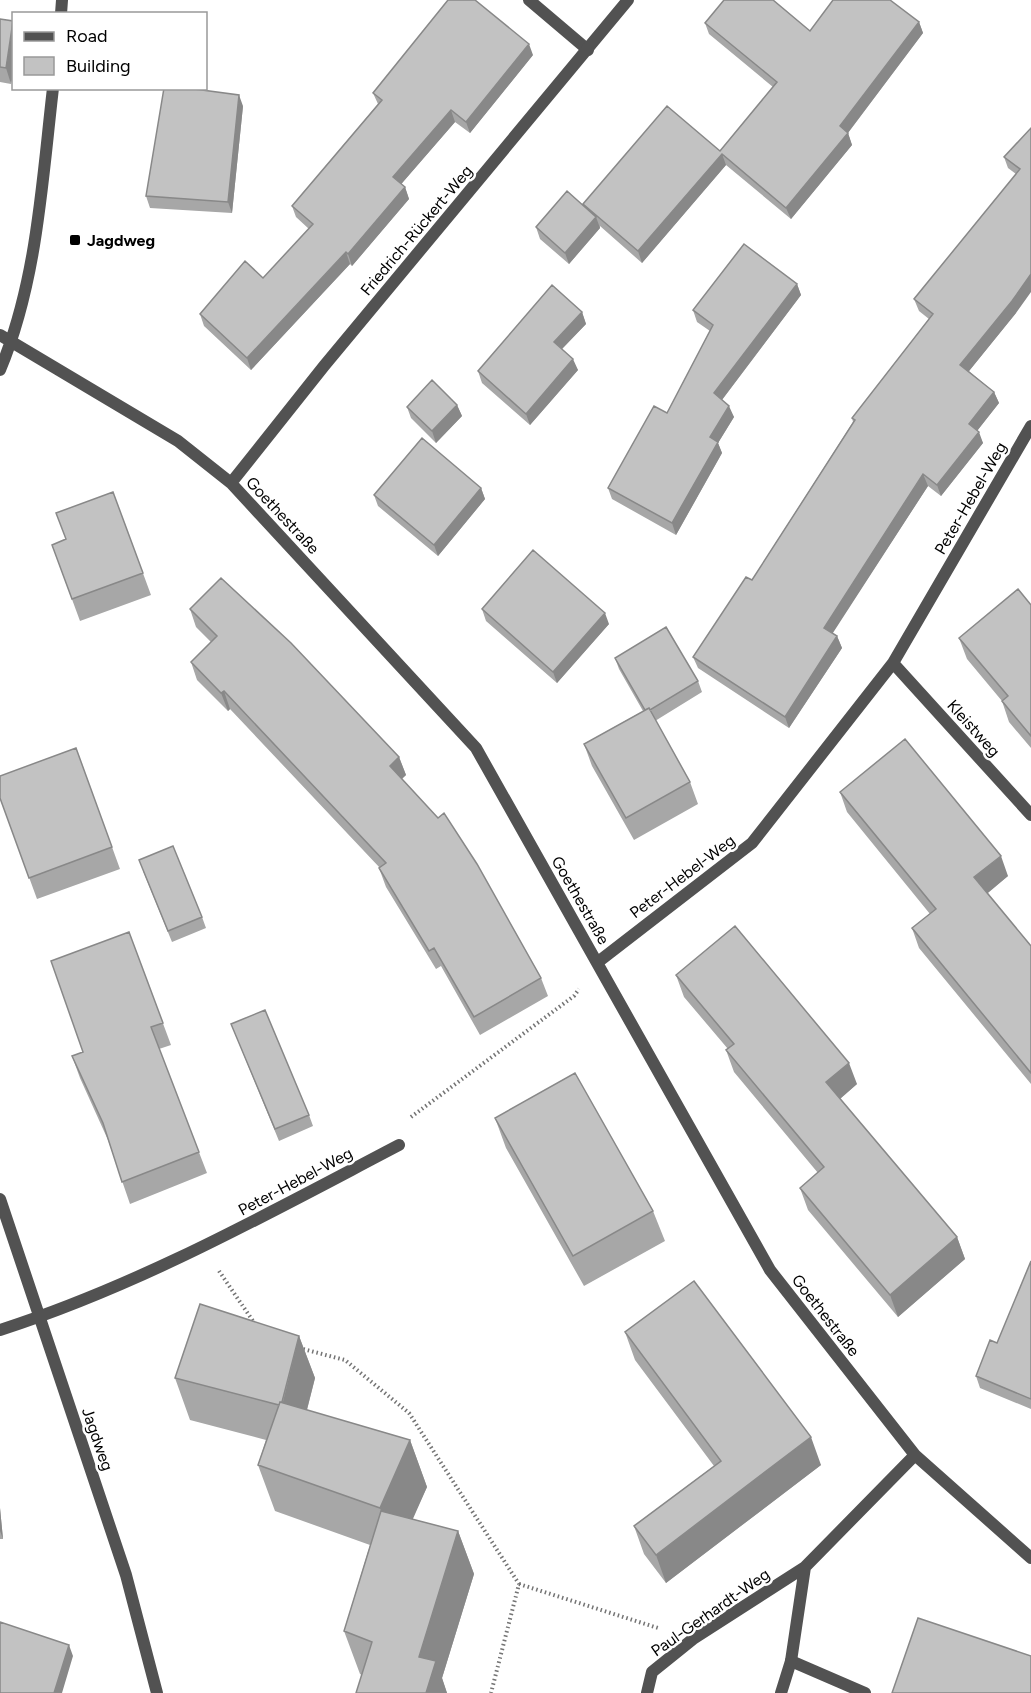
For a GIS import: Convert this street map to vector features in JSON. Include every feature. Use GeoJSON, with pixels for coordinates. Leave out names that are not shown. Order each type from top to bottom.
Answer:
{"type":"FeatureCollection","features":[{"type":"Feature","properties":{"kind":"street"},"geometry":{"type":"LineString","coordinates":[[529,0],[588,50]]}},
{"type":"Feature","properties":{"kind":"street","name":"Friedrich-Rückert-Weg"},"geometry":{"type":"LineString","coordinates":[[231,483],[324,366],[628,0]]}},
{"type":"Feature","properties":{"kind":"street"},"geometry":{"type":"LineString","coordinates":[[0,370],[12,341],[38,226],[53,90]]}},
{"type":"Feature","properties":{"kind":"street","name":"Goethestraße"},"geometry":{"type":"LineString","coordinates":[[0,335],[178,441],[231,483],[476,748],[770,1270],[915,1455],[1031,1558]]}},
{"type":"Feature","properties":{"kind":"street","name":"Peter-Hebel-Weg"},"geometry":{"type":"LineString","coordinates":[[598,962],[752,843],[893,663],[1031,426]]}},
{"type":"Feature","properties":{"kind":"street","name":"Kleistweg"},"geometry":{"type":"LineString","coordinates":[[893,663],[1031,815]]}},
{"type":"Feature","properties":{"kind":"street","name":"Peter-Hebel-Weg"},"geometry":{"type":"LineString","coordinates":[[0,1330],[39,1317],[204,1248],[399,1145]]}},
{"type":"Feature","properties":{"kind":"street","name":"Jagdweg"},"geometry":{"type":"LineString","coordinates":[[0,1199],[126,1575],[157,1693]]}},
{"type":"Feature","properties":{"kind":"street","name":"Paul-Gerhardt-Weg"},"geometry":{"type":"LineString","coordinates":[[647,1693],[652,1672],[693,1640],[805,1567],[915,1455]]}},
{"type":"Feature","properties":{"kind":"street"},"geometry":{"type":"LineString","coordinates":[[781,1693],[791,1661],[805,1567]]}},
{"type":"Feature","properties":{"kind":"street"},"geometry":{"type":"LineString","coordinates":[[791,1661],[865,1693]]}},
{"type":"Feature","properties":{"kind":"path"},"geometry":{"type":"LineString","coordinates":[[399,1145],[408,1119],[574,996],[598,962]]}},
{"type":"Feature","properties":{"kind":"path"},"geometry":{"type":"LineString","coordinates":[[204,1248],[258,1329]]}},
{"type":"Feature","properties":{"kind":"path"},"geometry":{"type":"LineString","coordinates":[[288,1344],[345,1360],[409,1413],[519,1584],[693,1640]]}},
{"type":"Feature","properties":{"kind":"path"},"geometry":{"type":"LineString","coordinates":[[491,1693],[519,1584]]}},
{"type":"Feature","properties":{"kind":"building"},"geometry":{"type":"Polygon","coordinates":[[[448,0],[475,0],[529,44],[466,122],[451,110],[393,177],[405,187],[348,254],[346,252],[247,358],[200,314],[245,261],[263,278],[313,224],[292,206],[382,100],[373,93],[448,0]]]}},
{"type":"Feature","properties":{"kind":"building"},"geometry":{"type":"Polygon","coordinates":[[[724,0],[773,0],[810,31],[833,0],[890,0],[919,22],[840,126],[848,133],[786,208],[722,154],[638,251],[583,204],[667,106],[720,151],[777,82],[705,23],[724,0]]]}},
{"type":"Feature","properties":{"kind":"building"},"geometry":{"type":"Polygon","coordinates":[[[0,19],[12,21],[12,28],[6,68],[0,67],[0,19]]]}},
{"type":"Feature","properties":{"kind":"building"},"geometry":{"type":"Polygon","coordinates":[[[164,90],[202,90],[239,95],[228,202],[146,196],[164,90]]]}},
{"type":"Feature","properties":{"kind":"building"},"geometry":{"type":"Polygon","coordinates":[[[1031,128],[1031,274],[960,365],[994,392],[969,424],[979,432],[937,485],[923,474],[824,628],[837,636],[785,717],[693,657],[746,577],[752,580],[855,420],[852,418],[933,314],[914,299],[1020,169],[1004,157],[1031,128]]]}},
{"type":"Feature","properties":{"kind":"building"},"geometry":{"type":"Polygon","coordinates":[[[567,191],[596,217],[565,253],[536,227],[567,191]]]}},
{"type":"Feature","properties":{"kind":"building"},"geometry":{"type":"Polygon","coordinates":[[[744,244],[797,284],[714,393],[729,406],[710,437],[718,442],[672,523],[608,488],[654,406],[667,413],[713,325],[693,310],[744,244]]]}},
{"type":"Feature","properties":{"kind":"building"},"geometry":{"type":"Polygon","coordinates":[[[552,285],[582,312],[554,342],[573,359],[526,414],[478,371],[552,285]]]}},
{"type":"Feature","properties":{"kind":"building"},"geometry":{"type":"Polygon","coordinates":[[[432,380],[457,405],[432,431],[407,407],[432,380]]]}},
{"type":"Feature","properties":{"kind":"building"},"geometry":{"type":"Polygon","coordinates":[[[422,438],[481,488],[434,545],[374,495],[422,438]]]}},
{"type":"Feature","properties":{"kind":"building"},"geometry":{"type":"Polygon","coordinates":[[[113,492],[143,573],[72,599],[52,545],[66,539],[56,513],[113,492]]]}},
{"type":"Feature","properties":{"kind":"building"},"geometry":{"type":"Polygon","coordinates":[[[533,550],[605,613],[553,672],[482,609],[533,550]]]}},
{"type":"Feature","properties":{"kind":"building"},"geometry":{"type":"Polygon","coordinates":[[[221,578],[291,643],[399,757],[390,766],[438,818],[444,813],[477,864],[541,978],[474,1017],[434,948],[429,951],[379,868],[386,863],[224,691],[221,693],[191,662],[217,636],[190,609],[221,578]]]}},
{"type":"Feature","properties":{"kind":"building"},"geometry":{"type":"Polygon","coordinates":[[[1018,589],[1031,605],[1031,736],[1002,701],[1008,696],[959,638],[1018,589]]]}},
{"type":"Feature","properties":{"kind":"building"},"geometry":{"type":"Polygon","coordinates":[[[666,627],[698,681],[650,710],[649,708],[645,710],[615,658],[666,627]]]}},
{"type":"Feature","properties":{"kind":"building"},"geometry":{"type":"Polygon","coordinates":[[[649,708],[690,782],[626,818],[584,744],[649,708]]]}},
{"type":"Feature","properties":{"kind":"building"},"geometry":{"type":"Polygon","coordinates":[[[905,739],[1001,856],[974,877],[1031,946],[1031,1073],[912,928],[936,909],[840,792],[905,739]]]}},
{"type":"Feature","properties":{"kind":"building"},"geometry":{"type":"Polygon","coordinates":[[[76,748],[112,847],[29,878],[0,798],[0,776],[76,748]]]}},
{"type":"Feature","properties":{"kind":"building"},"geometry":{"type":"Polygon","coordinates":[[[173,846],[202,917],[168,931],[139,860],[173,846]]]}},
{"type":"Feature","properties":{"kind":"building"},"geometry":{"type":"Polygon","coordinates":[[[735,926],[849,1063],[826,1082],[957,1237],[890,1295],[800,1188],[824,1167],[726,1050],[734,1044],[676,975],[735,926]]]}},
{"type":"Feature","properties":{"kind":"building"},"geometry":{"type":"Polygon","coordinates":[[[129,932],[163,1023],[151,1027],[199,1152],[122,1182],[103,1123],[72,1056],[83,1052],[51,961],[129,932]]]}},
{"type":"Feature","properties":{"kind":"building"},"geometry":{"type":"Polygon","coordinates":[[[265,1010],[309,1115],[275,1129],[231,1024],[265,1010]]]}},
{"type":"Feature","properties":{"kind":"building"},"geometry":{"type":"Polygon","coordinates":[[[575,1073],[653,1211],[573,1256],[495,1118],[575,1073]]]}},
{"type":"Feature","properties":{"kind":"building"},"geometry":{"type":"Polygon","coordinates":[[[1031,1261],[1031,1399],[976,1376],[990,1340],[997,1343],[1031,1261]]]}},
{"type":"Feature","properties":{"kind":"building"},"geometry":{"type":"Polygon","coordinates":[[[694,1281],[811,1437],[656,1555],[634,1526],[721,1461],[625,1332],[694,1281]]]}},
{"type":"Feature","properties":{"kind":"building"},"geometry":{"type":"Polygon","coordinates":[[[200,1304],[299,1336],[282,1402],[279,1405],[175,1378],[200,1304]]]}},
{"type":"Feature","properties":{"kind":"building"},"geometry":{"type":"Polygon","coordinates":[[[280,1402],[410,1440],[380,1508],[258,1465],[280,1402]]]}},
{"type":"Feature","properties":{"kind":"building"},"geometry":{"type":"Polygon","coordinates":[[[381,1511],[458,1531],[419,1657],[436,1661],[426,1693],[356,1693],[372,1642],[344,1631],[381,1511]]]}},
{"type":"Feature","properties":{"kind":"building"},"geometry":{"type":"Polygon","coordinates":[[[918,1618],[1031,1656],[1031,1693],[892,1693],[918,1618]]]}},
{"type":"Feature","properties":{"kind":"building"},"geometry":{"type":"Polygon","coordinates":[[[0,1622],[69,1645],[54,1693],[0,1693],[0,1622]]]}},
{"type":"Feature","properties":{"kind":"place","name":"Jagdweg"},"geometry":{"type":"Point","coordinates":[75,240]}}]}
